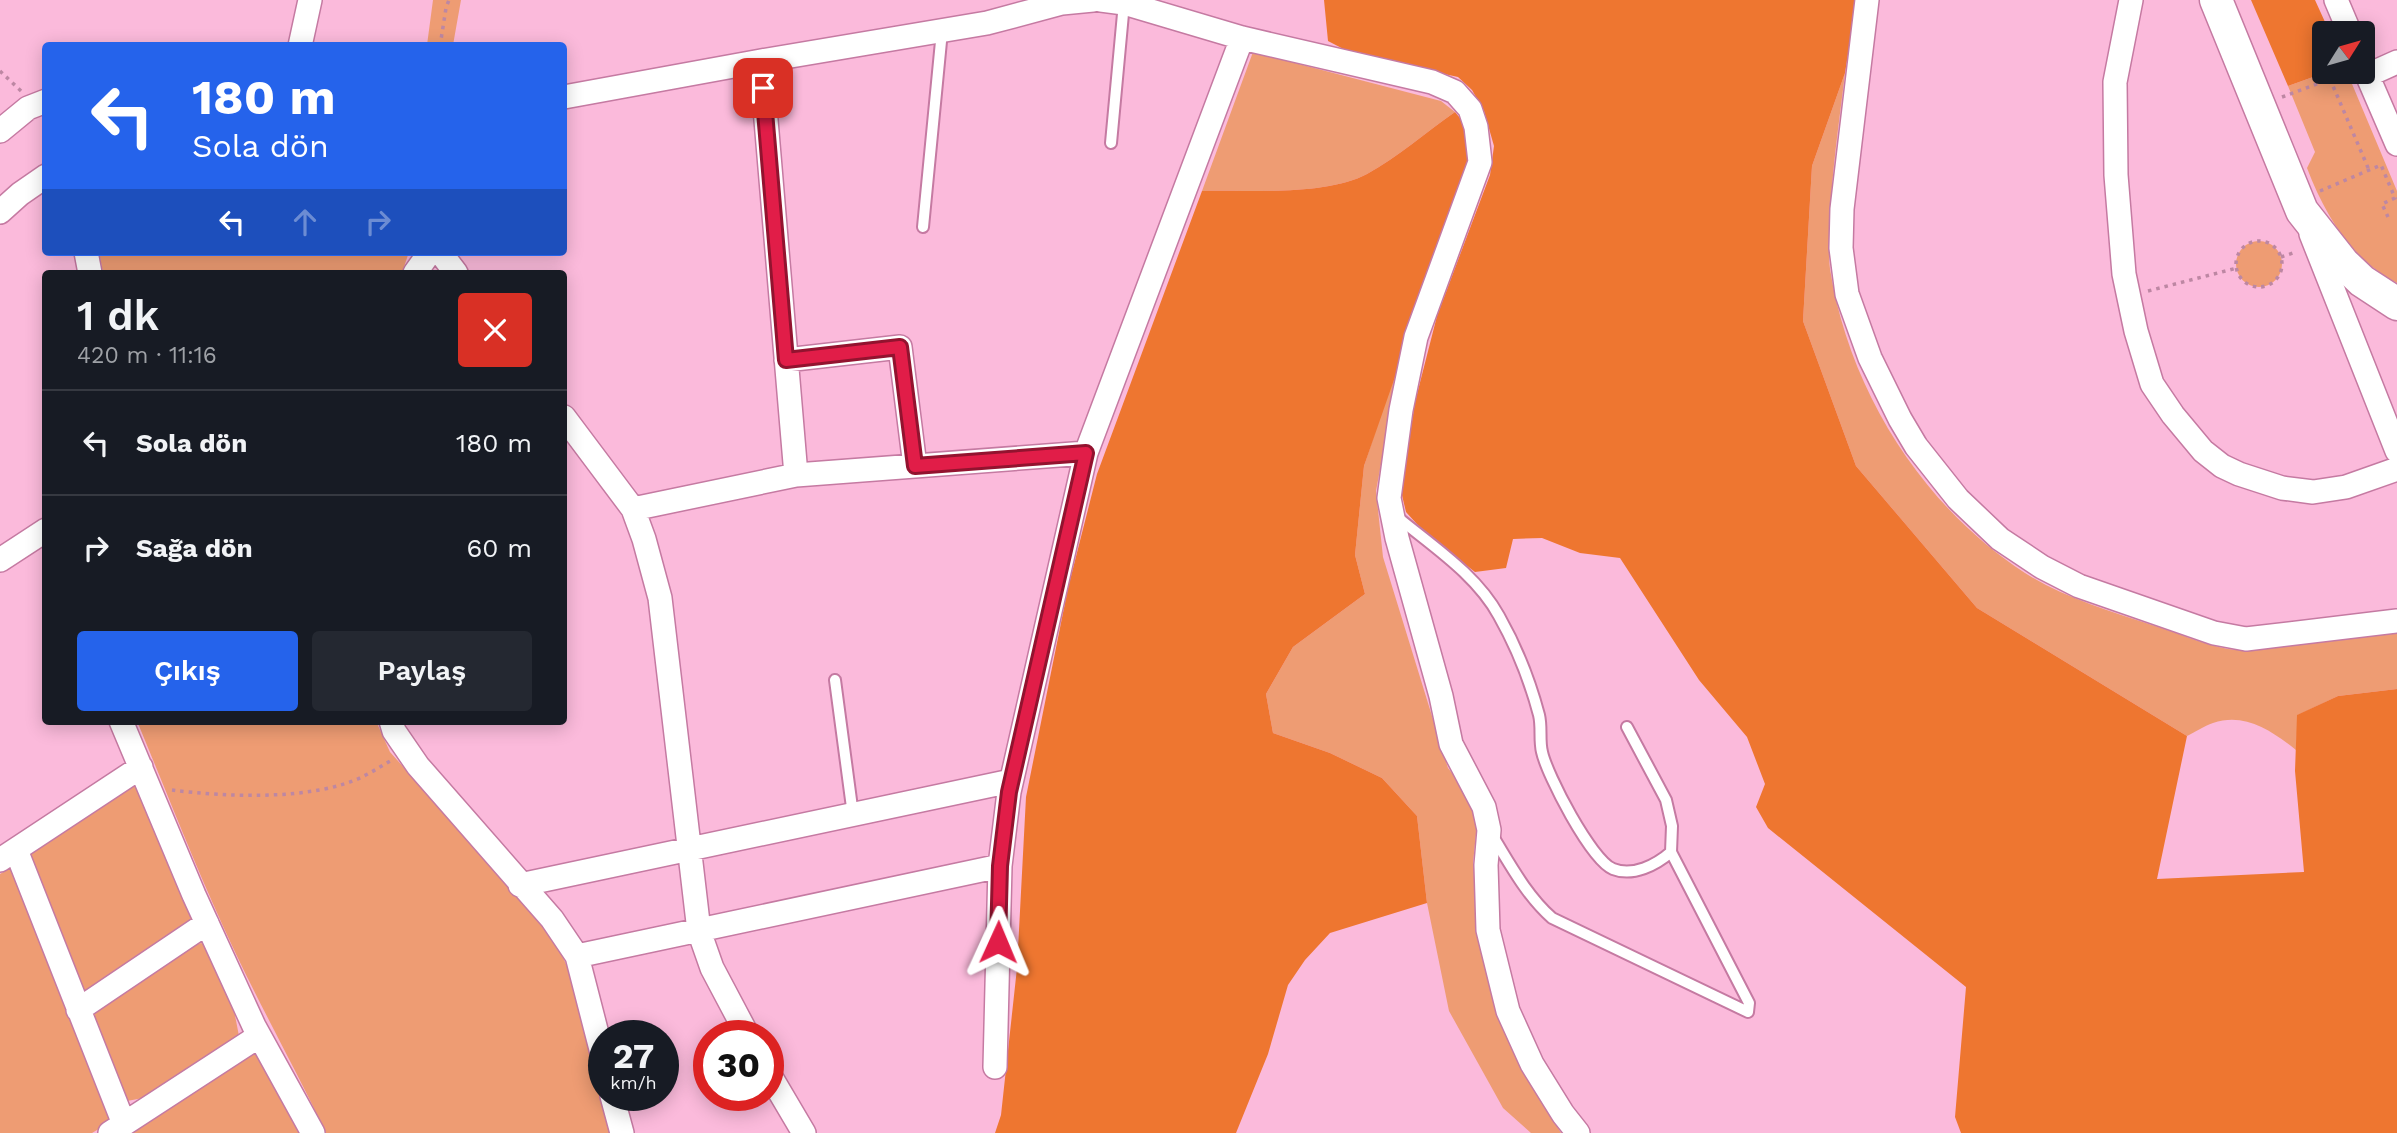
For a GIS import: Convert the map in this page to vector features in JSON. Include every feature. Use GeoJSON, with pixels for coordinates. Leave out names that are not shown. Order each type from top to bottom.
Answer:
{"type":"FeatureCollection","features":[{"type":"Feature","properties":{"kind":"street"},"geometry":{"type":"LineString","coordinates":[[301,42],[310,0]]}},
{"type":"Feature","properties":{"kind":"street"},"geometry":{"type":"LineString","coordinates":[[567,96],[987,23],[1062,3],[1093,0]]}},
{"type":"Feature","properties":{"kind":"street"},"geometry":{"type":"LineString","coordinates":[[1101,0],[1124,3],[1242,37],[1432,82],[1455,92],[1470,109],[1476,127],[1480,162],[1416,337],[1401,410],[1389,498],[1451,744],[1484,807],[1489,830],[1486,864],[1488,930],[1508,1012],[1532,1063],[1563,1114],[1578,1133]]}},
{"type":"Feature","properties":{"kind":"street"},"geometry":{"type":"LineString","coordinates":[[1867,0],[1842,209],[1844,283],[1865,345],[1895,410],[1916,446],[1958,499],[2000,539],[2053,573],[2079,586],[2214,633],[2246,639],[2397,621]]}},
{"type":"Feature","properties":{"kind":"street"},"geometry":{"type":"LineString","coordinates":[[2131,0],[2115,82],[2116,175],[2124,274],[2144,366],[2152,384],[2168,409],[2203,451],[2222,466],[2238,474],[2283,488],[2313,492],[2346,487],[2397,469]]}},
{"type":"Feature","properties":{"kind":"street"},"geometry":{"type":"LineString","coordinates":[[2216,0],[2397,451]]}},
{"type":"Feature","properties":{"kind":"street"},"geometry":{"type":"LineString","coordinates":[[2336,0],[2345,21]]}},
{"type":"Feature","properties":{"kind":"street"},"geometry":{"type":"LineString","coordinates":[[995,1067],[1000,866],[1011,781],[1086,453],[1242,37]]}},
{"type":"Feature","properties":{"kind":"street"},"geometry":{"type":"LineString","coordinates":[[761,61],[796,475]]}},
{"type":"Feature","properties":{"kind":"street"},"geometry":{"type":"LineString","coordinates":[[2375,67],[2397,62]]}},
{"type":"Feature","properties":{"kind":"street"},"geometry":{"type":"LineString","coordinates":[[2367,84],[2397,144]]}},
{"type":"Feature","properties":{"kind":"street"},"geometry":{"type":"LineString","coordinates":[[0,131],[39,103]]}},
{"type":"Feature","properties":{"kind":"street"},"geometry":{"type":"LineString","coordinates":[[0,212],[42,179]]}},
{"type":"Feature","properties":{"kind":"street"},"geometry":{"type":"LineString","coordinates":[[2300,206],[2343,263],[2362,281],[2397,304]]}},
{"type":"Feature","properties":{"kind":"street"},"geometry":{"type":"LineString","coordinates":[[443,256],[454,270]]}},
{"type":"Feature","properties":{"kind":"street"},"geometry":{"type":"LineString","coordinates":[[786,360],[900,347],[915,466]]}},
{"type":"Feature","properties":{"kind":"street"},"geometry":{"type":"LineString","coordinates":[[567,422],[633,509],[644,538],[660,598],[699,931],[712,968],[740,1020]]}},
{"type":"Feature","properties":{"kind":"street"},"geometry":{"type":"LineString","coordinates":[[633,509],[796,475],[1086,453]]}},
{"type":"Feature","properties":{"kind":"street"},"geometry":{"type":"LineString","coordinates":[[0,560],[42,533]]}},
{"type":"Feature","properties":{"kind":"street"},"geometry":{"type":"LineString","coordinates":[[123,725],[207,923],[259,1036],[313,1133]]}},
{"type":"Feature","properties":{"kind":"street"},"geometry":{"type":"LineString","coordinates":[[393,725],[407,751],[552,919],[577,956],[593,1020]]}},
{"type":"Feature","properties":{"kind":"street"},"geometry":{"type":"LineString","coordinates":[[145,777],[8,855],[78,1010],[117,1128],[259,1036]]}},
{"type":"Feature","properties":{"kind":"street"},"geometry":{"type":"LineString","coordinates":[[520,885],[1011,781]]}},
{"type":"Feature","properties":{"kind":"street"},"geometry":{"type":"LineString","coordinates":[[577,956],[1000,866]]}},
{"type":"Feature","properties":{"kind":"street"},"geometry":{"type":"LineString","coordinates":[[78,1010],[207,923]]}},
{"type":"Feature","properties":{"kind":"street"},"geometry":{"type":"LineString","coordinates":[[784,1099],[804,1133]]}},
{"type":"Feature","properties":{"kind":"street"},"geometry":{"type":"LineString","coordinates":[[616,1111],[622,1133]]}},
{"type":"Feature","properties":{"kind":"lane"},"geometry":{"type":"LineString","coordinates":[[1111,143],[1124,3]]}},
{"type":"Feature","properties":{"kind":"lane"},"geometry":{"type":"LineString","coordinates":[[923,228],[942,31]]}},
{"type":"Feature","properties":{"kind":"lane"},"geometry":{"type":"LineString","coordinates":[[1392,513],[1478,585],[1495,609],[1527,680],[1539,717],[1542,751],[1550,775],[1599,858],[1611,868],[1625,871],[1644,869],[1661,861],[1671,852]]}},
{"type":"Feature","properties":{"kind":"lane"},"geometry":{"type":"LineString","coordinates":[[835,680],[853,815]]}},
{"type":"Feature","properties":{"kind":"lane"},"geometry":{"type":"LineString","coordinates":[[1489,830],[1538,906],[1552,918],[1748,1012],[1749,1003],[1671,852],[1672,826],[1666,800],[1627,727]]}},
{"type":"Feature","properties":{"kind":"path"},"geometry":{"type":"LineString","coordinates":[[441,42],[449,0]]}},
{"type":"Feature","properties":{"kind":"path"},"geometry":{"type":"LineString","coordinates":[[0,71],[39,103]]}},
{"type":"Feature","properties":{"kind":"path"},"geometry":{"type":"LineString","coordinates":[[2259,105],[2316,84]]}},
{"type":"Feature","properties":{"kind":"path"},"geometry":{"type":"LineString","coordinates":[[2332,84],[2369,170]]}},
{"type":"Feature","properties":{"kind":"path"},"geometry":{"type":"LineString","coordinates":[[2300,206],[2381,165],[2395,198],[2382,204],[2388,217]]}},
{"type":"Feature","properties":{"kind":"path"},"geometry":{"type":"LineString","coordinates":[[2258,241],[2272,245],[2281,257],[2277,278],[2264,286],[2250,285],[2239,275],[2237,268],[2236,260],[2244,247],[2258,241]]}},
{"type":"Feature","properties":{"kind":"path"},"geometry":{"type":"LineString","coordinates":[[2129,296],[2237,268]]}},
{"type":"Feature","properties":{"kind":"path"},"geometry":{"type":"LineString","coordinates":[[145,777],[210,795],[275,794],[325,789],[362,777],[407,751]]}},
{"type":"Feature","properties":{"kind":"shaded area"},"geometry":{"type":"Polygon","coordinates":[[[433,0],[461,0],[454,42],[427,42],[433,0]]]}},
{"type":"Feature","properties":{"kind":"shaded area"},"geometry":{"type":"Polygon","coordinates":[[[1324,0],[1857,0],[1845,73],[1812,166],[1803,321],[1856,466],[1977,608],[2187,736],[2157,879],[2304,872],[2295,771],[2297,715],[2338,696],[2397,689],[2397,1133],[1961,1133],[1955,1117],[1966,987],[1768,828],[1756,807],[1765,784],[1747,737],[1699,680],[1620,558],[1580,553],[1542,538],[1513,539],[1506,568],[1475,572],[1425,533],[1406,512],[1401,491],[1415,402],[1437,316],[1490,175],[1494,146],[1484,111],[1472,90],[1458,77],[1353,54],[1328,41],[1324,0]]]}},
{"type":"Feature","properties":{"kind":"shaded area"},"geometry":{"type":"Polygon","coordinates":[[[2251,0],[2315,0],[2325,21],[2312,21],[2312,77],[2288,86],[2251,0]]]}},
{"type":"Feature","properties":{"kind":"shaded area"},"geometry":{"type":"Polygon","coordinates":[[[1253,52],[1441,101],[1455,112],[1390,160],[1350,181],[1309,189],[1202,191],[1253,52]]]}},
{"type":"Feature","properties":{"kind":"shaded area"},"geometry":{"type":"Polygon","coordinates":[[[1845,73],[1834,169],[1829,253],[1840,314],[1854,358],[1873,401],[1896,441],[1923,479],[1954,514],[1988,546],[2025,573],[2055,589],[2103,609],[2219,647],[2237,650],[2263,649],[2397,631],[2397,689],[2338,696],[2298,715],[2296,750],[2258,725],[2236,720],[2213,723],[2187,736],[1977,608],[1856,466],[1803,321],[1812,166],[1845,73]]]}},
{"type":"Feature","properties":{"kind":"shaded area"},"geometry":{"type":"Polygon","coordinates":[[[2312,77],[2312,84],[2352,84],[2397,191],[2397,283],[2366,262],[2331,219],[2307,168],[2315,152],[2288,86],[2312,77]]]}},
{"type":"Feature","properties":{"kind":"shaded area"},"geometry":{"type":"Polygon","coordinates":[[[1455,112],[1465,124],[1469,157],[1364,466],[1355,555],[1365,594],[1293,647],[1266,694],[1273,733],[1330,753],[1382,778],[1417,816],[1427,903],[1330,933],[1305,960],[1288,985],[1268,1054],[1236,1133],[995,1133],[1001,1115],[1017,968],[1026,797],[1068,588],[1097,474],[1202,191],[1309,189],[1350,181],[1390,160],[1455,112]]]}},
{"type":"Feature","properties":{"kind":"shaded area"},"geometry":{"type":"Polygon","coordinates":[[[2259,241],[2275,248],[2282,264],[2275,280],[2259,287],[2243,280],[2236,264],[2243,248],[2259,241]]]}},
{"type":"Feature","properties":{"kind":"shaded area"},"geometry":{"type":"Polygon","coordinates":[[[100,256],[408,256],[403,270],[102,270],[100,256]]]}},
{"type":"Feature","properties":{"kind":"shaded area"},"geometry":{"type":"Polygon","coordinates":[[[1402,351],[1376,491],[1383,557],[1448,768],[1474,801],[1477,824],[1473,863],[1490,989],[1521,1067],[1561,1133],[1531,1133],[1503,1108],[1449,1011],[1427,903],[1417,816],[1382,778],[1330,753],[1273,733],[1266,694],[1293,647],[1365,594],[1355,555],[1364,466],[1402,351]]]}},
{"type":"Feature","properties":{"kind":"shaded area"},"geometry":{"type":"Polygon","coordinates":[[[139,725],[378,725],[390,752],[547,928],[571,976],[588,1027],[588,1111],[608,1111],[613,1133],[326,1133],[222,923],[139,725]]]}},
{"type":"Feature","properties":{"kind":"shaded area"},"geometry":{"type":"Polygon","coordinates":[[[136,785],[194,922],[83,993],[28,851],[125,787],[136,785]]]}},
{"type":"Feature","properties":{"kind":"shaded area"},"geometry":{"type":"Polygon","coordinates":[[[15,865],[111,1117],[107,1124],[92,1133],[0,1133],[0,874],[15,865]]]}},
{"type":"Feature","properties":{"kind":"shaded area"},"geometry":{"type":"Polygon","coordinates":[[[201,943],[208,946],[233,1005],[239,1036],[143,1098],[127,1101],[92,1016],[94,1009],[201,943]]]}},
{"type":"Feature","properties":{"kind":"shaded area"},"geometry":{"type":"Polygon","coordinates":[[[258,1050],[305,1133],[124,1133],[258,1050]]]}},
{"type":"Feature","properties":{"kind":"route"},"geometry":{"type":"LineString","coordinates":[[763,88],[786,360],[900,347],[915,466],[1086,453],[1009,792],[1000,866],[998,942]]}}]}
